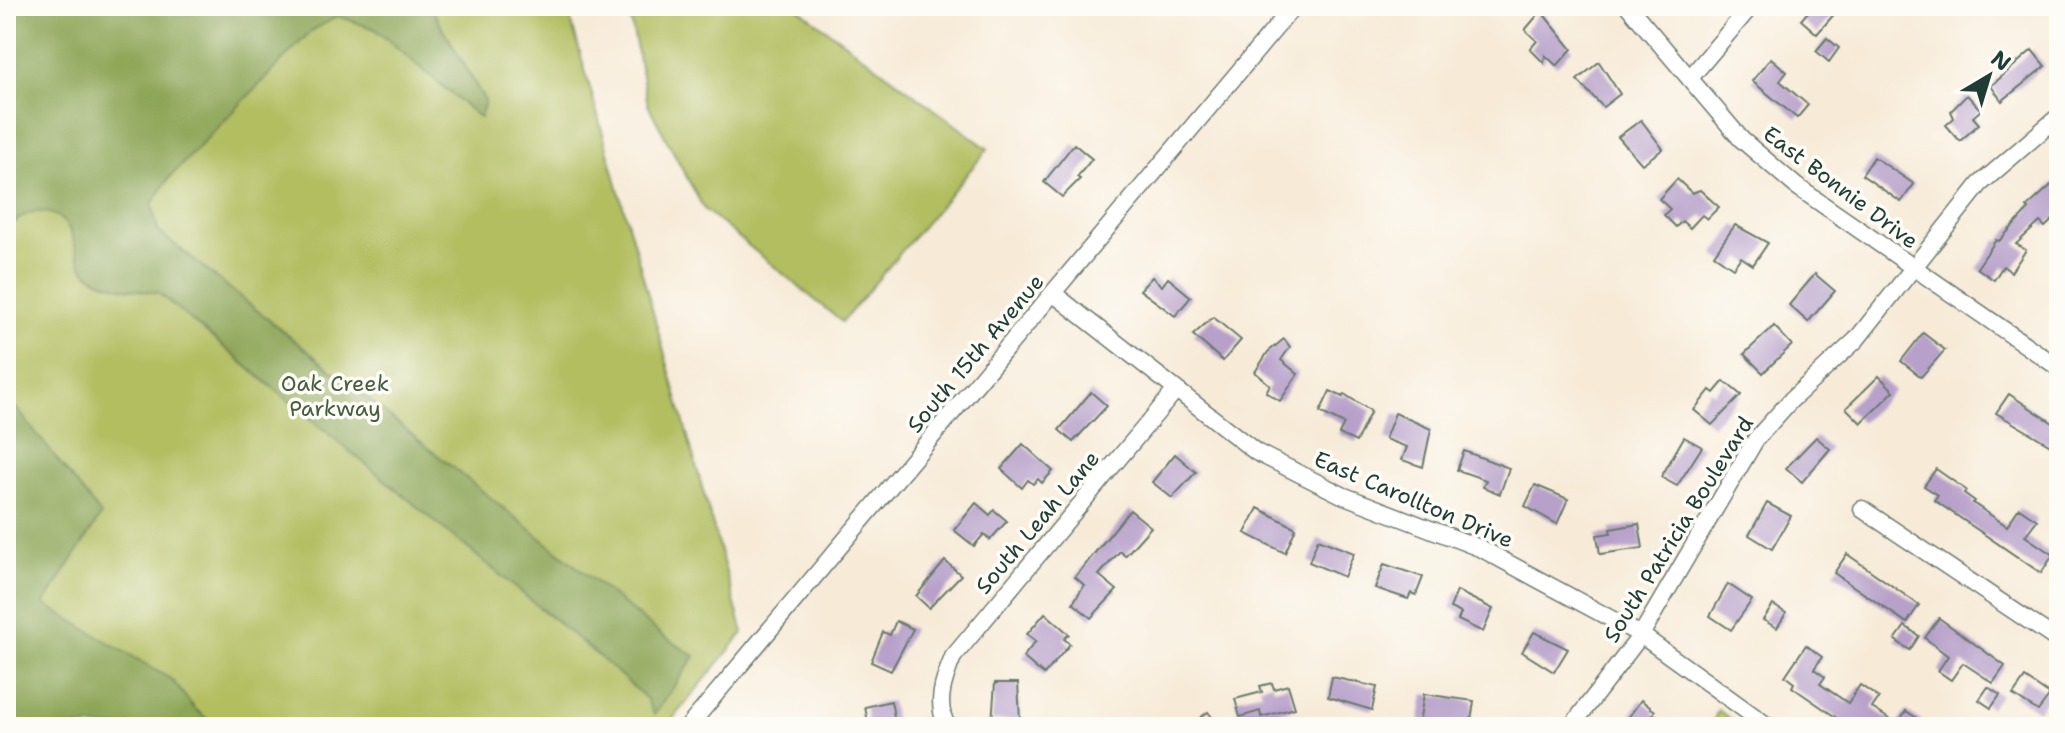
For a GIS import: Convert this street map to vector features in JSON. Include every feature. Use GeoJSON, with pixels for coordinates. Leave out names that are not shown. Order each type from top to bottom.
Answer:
{"type":"FeatureCollection","features":[{"type":"Feature","properties":{"kind":"street","name":"South 15th Avenue"},"geometry":{"type":"LineString","coordinates":[[688,727],[1294,6]]}},
{"type":"Feature","properties":{"kind":"street","name":"East Bonnie Drive"},"geometry":{"type":"LineString","coordinates":[[1628,6],[1741,139],[1774,167],[1911,269],[2059,368]]}},
{"type":"Feature","properties":{"kind":"street"},"geometry":{"type":"LineString","coordinates":[[1690,78],[1751,6]]}},
{"type":"Feature","properties":{"kind":"street","name":"South Patricia Boulevard"},"geometry":{"type":"LineString","coordinates":[[1571,727],[1641,635],[1756,439],[1791,400],[1856,340],[1980,184],[2059,116]]}},
{"type":"Feature","properties":{"kind":"street","name":"East Carollton Drive"},"geometry":{"type":"LineString","coordinates":[[1054,294],[1256,452],[1342,495],[1482,549],[1641,635],[1769,727]]}},
{"type":"Feature","properties":{"kind":"street","name":"South Leah Lane"},"geometry":{"type":"LineString","coordinates":[[948,727],[943,719],[941,686],[953,657],[1175,391]]}},
{"type":"Feature","properties":{"kind":"street"},"geometry":{"type":"LineString","coordinates":[[1862,509],[2059,641]]}},
{"type":"Feature","properties":{"kind":"green space","name":"Oak Creek Parkway"},"geometry":{"type":"Polygon","coordinates":[[[6,6],[567,6],[743,633],[666,727],[6,727],[6,6]]]}},
{"type":"Feature","properties":{"kind":"green space"},"geometry":{"type":"Polygon","coordinates":[[[6,6],[430,6],[485,101],[480,118],[375,29],[338,16],[310,32],[169,178],[152,204],[158,231],[663,636],[695,656],[654,715],[647,699],[602,659],[158,293],[110,284],[86,271],[79,261],[70,231],[60,219],[52,214],[34,212],[18,220],[6,234],[6,6]]]}},
{"type":"Feature","properties":{"kind":"green space"},"geometry":{"type":"Polygon","coordinates":[[[628,6],[795,6],[988,149],[842,322],[704,209],[648,105],[628,6]]]}},
{"type":"Feature","properties":{"kind":"green space"},"geometry":{"type":"Polygon","coordinates":[[[6,395],[101,515],[44,604],[172,680],[195,709],[217,727],[6,727],[6,395]]]}},
{"type":"Feature","properties":{"kind":"green space"},"geometry":{"type":"Polygon","coordinates":[[[1718,710],[1742,727],[1711,727],[1718,710]]]}},
{"type":"Feature","properties":{"kind":"building"},"geometry":{"type":"Polygon","coordinates":[[[1813,6],[1829,6],[1836,12],[1817,34],[1801,20],[1813,6]]]}},
{"type":"Feature","properties":{"kind":"building"},"geometry":{"type":"Polygon","coordinates":[[[1541,11],[1572,49],[1557,66],[1545,55],[1544,63],[1530,49],[1537,41],[1525,30],[1541,11]]]}},
{"type":"Feature","properties":{"kind":"building"},"geometry":{"type":"Polygon","coordinates":[[[1827,38],[1839,48],[1829,62],[1816,51],[1827,38]]]}},
{"type":"Feature","properties":{"kind":"building"},"geometry":{"type":"Polygon","coordinates":[[[2032,50],[2045,66],[2002,101],[1991,86],[2032,50]]]}},
{"type":"Feature","properties":{"kind":"building"},"geometry":{"type":"Polygon","coordinates":[[[1771,58],[1787,72],[1780,81],[1808,105],[1797,118],[1752,81],[1771,58]]]}},
{"type":"Feature","properties":{"kind":"building"},"geometry":{"type":"Polygon","coordinates":[[[1599,62],[1620,94],[1603,107],[1577,80],[1599,62]]]}},
{"type":"Feature","properties":{"kind":"building"},"geometry":{"type":"Polygon","coordinates":[[[1967,95],[1981,110],[1973,117],[1979,124],[1960,141],[1946,125],[1954,118],[1951,111],[1967,95]]]}},
{"type":"Feature","properties":{"kind":"building"},"geometry":{"type":"Polygon","coordinates":[[[1641,120],[1663,149],[1642,164],[1618,137],[1641,120]]]}},
{"type":"Feature","properties":{"kind":"building"},"geometry":{"type":"Polygon","coordinates":[[[1074,144],[1092,159],[1077,177],[1080,179],[1062,197],[1044,182],[1074,144]]]}},
{"type":"Feature","properties":{"kind":"building"},"geometry":{"type":"Polygon","coordinates":[[[1874,157],[1914,184],[1901,202],[1862,175],[1874,157]]]}},
{"type":"Feature","properties":{"kind":"building"},"geometry":{"type":"Polygon","coordinates":[[[2059,178],[2059,214],[2045,227],[2040,222],[2016,244],[2026,250],[2011,272],[2003,266],[1994,280],[1977,268],[1996,240],[1999,241],[2029,209],[2027,207],[2059,178]]]}},
{"type":"Feature","properties":{"kind":"building"},"geometry":{"type":"Polygon","coordinates":[[[1677,179],[1692,193],[1700,190],[1719,207],[1707,219],[1702,215],[1690,228],[1682,221],[1676,227],[1664,215],[1670,209],[1659,199],[1677,179]]]}},
{"type":"Feature","properties":{"kind":"building"},"geometry":{"type":"Polygon","coordinates":[[[1735,225],[1768,243],[1753,265],[1741,257],[1733,268],[1714,255],[1735,225]]]}},
{"type":"Feature","properties":{"kind":"building"},"geometry":{"type":"Polygon","coordinates":[[[1815,274],[1835,291],[1808,322],[1789,305],[1815,274]]]}},
{"type":"Feature","properties":{"kind":"building"},"geometry":{"type":"Polygon","coordinates":[[[1152,277],[1162,286],[1168,278],[1191,297],[1175,316],[1140,290],[1152,277]]]}},
{"type":"Feature","properties":{"kind":"building"},"geometry":{"type":"Polygon","coordinates":[[[1213,317],[1241,340],[1223,361],[1193,335],[1213,317]]]}},
{"type":"Feature","properties":{"kind":"building"},"geometry":{"type":"Polygon","coordinates":[[[1774,326],[1792,345],[1763,373],[1744,354],[1774,326]]]}},
{"type":"Feature","properties":{"kind":"building"},"geometry":{"type":"Polygon","coordinates":[[[1923,333],[1945,350],[1921,377],[1901,361],[1923,333]]]}},
{"type":"Feature","properties":{"kind":"building"},"geometry":{"type":"Polygon","coordinates":[[[1284,339],[1290,347],[1281,360],[1298,374],[1280,401],[1266,392],[1270,385],[1255,372],[1268,352],[1284,339]]]}},
{"type":"Feature","properties":{"kind":"building"},"geometry":{"type":"Polygon","coordinates":[[[1879,376],[1894,391],[1861,423],[1846,408],[1879,376]]]}},
{"type":"Feature","properties":{"kind":"building"},"geometry":{"type":"Polygon","coordinates":[[[1724,381],[1741,395],[1712,425],[1694,410],[1710,390],[1714,393],[1724,381]]]}},
{"type":"Feature","properties":{"kind":"building"},"geometry":{"type":"Polygon","coordinates":[[[1330,391],[1343,397],[1344,394],[1371,411],[1356,442],[1339,434],[1344,424],[1320,412],[1330,391]]]}},
{"type":"Feature","properties":{"kind":"building"},"geometry":{"type":"Polygon","coordinates":[[[1091,392],[1107,406],[1073,442],[1059,430],[1091,392]]]}},
{"type":"Feature","properties":{"kind":"building"},"geometry":{"type":"Polygon","coordinates":[[[2009,394],[2059,427],[2059,450],[1996,413],[2009,394]]]}},
{"type":"Feature","properties":{"kind":"building"},"geometry":{"type":"Polygon","coordinates":[[[1395,413],[1431,429],[1423,467],[1402,460],[1407,447],[1385,439],[1395,413]]]}},
{"type":"Feature","properties":{"kind":"building"},"geometry":{"type":"Polygon","coordinates":[[[1684,437],[1702,447],[1677,486],[1661,477],[1684,437]]]}},
{"type":"Feature","properties":{"kind":"building"},"geometry":{"type":"Polygon","coordinates":[[[1816,437],[1830,449],[1802,482],[1786,468],[1816,437]]]}},
{"type":"Feature","properties":{"kind":"building"},"geometry":{"type":"Polygon","coordinates":[[[1023,444],[1053,471],[1042,483],[1038,479],[1033,484],[1028,480],[1022,488],[1001,469],[1023,444]]]}},
{"type":"Feature","properties":{"kind":"building"},"geometry":{"type":"Polygon","coordinates":[[[1464,451],[1509,468],[1500,494],[1483,487],[1486,480],[1457,470],[1464,451]]]}},
{"type":"Feature","properties":{"kind":"building"},"geometry":{"type":"Polygon","coordinates":[[[1175,454],[1196,472],[1172,498],[1152,482],[1175,454]]]}},
{"type":"Feature","properties":{"kind":"building"},"geometry":{"type":"Polygon","coordinates":[[[1936,469],[1966,490],[1964,493],[1975,501],[1973,503],[2007,526],[2019,508],[2037,520],[2025,536],[2053,555],[2041,573],[1934,500],[1938,495],[1924,486],[1936,469]]]}},
{"type":"Feature","properties":{"kind":"building"},"geometry":{"type":"Polygon","coordinates":[[[1535,485],[1568,499],[1557,524],[1525,506],[1535,485]]]}},
{"type":"Feature","properties":{"kind":"building"},"geometry":{"type":"Polygon","coordinates":[[[976,503],[990,515],[994,510],[1007,521],[990,540],[984,534],[974,546],[954,530],[976,503]]]}},
{"type":"Feature","properties":{"kind":"building"},"geometry":{"type":"Polygon","coordinates":[[[1767,503],[1791,516],[1772,549],[1749,535],[1767,503]]]}},
{"type":"Feature","properties":{"kind":"building"},"geometry":{"type":"Polygon","coordinates":[[[1258,508],[1296,528],[1285,553],[1245,533],[1258,508]]]}},
{"type":"Feature","properties":{"kind":"building"},"geometry":{"type":"Polygon","coordinates":[[[1130,510],[1151,527],[1125,556],[1120,551],[1099,575],[1117,590],[1091,618],[1073,603],[1084,585],[1075,577],[1130,510]]]}},
{"type":"Feature","properties":{"kind":"building"},"geometry":{"type":"Polygon","coordinates":[[[1639,524],[1643,548],[1600,554],[1597,535],[1611,533],[1610,529],[1639,524]]]}},
{"type":"Feature","properties":{"kind":"building"},"geometry":{"type":"Polygon","coordinates":[[[1318,539],[1354,553],[1344,577],[1309,562],[1318,539]]]}},
{"type":"Feature","properties":{"kind":"building"},"geometry":{"type":"Polygon","coordinates":[[[1847,554],[1919,605],[1907,623],[1834,573],[1847,554]]]}},
{"type":"Feature","properties":{"kind":"building"},"geometry":{"type":"Polygon","coordinates":[[[945,561],[961,575],[929,608],[916,596],[945,561]]]}},
{"type":"Feature","properties":{"kind":"building"},"geometry":{"type":"Polygon","coordinates":[[[1384,564],[1423,577],[1416,595],[1411,593],[1408,599],[1375,588],[1384,564]]]}},
{"type":"Feature","properties":{"kind":"building"},"geometry":{"type":"Polygon","coordinates":[[[1728,584],[1752,600],[1731,630],[1710,616],[1728,584]]]}},
{"type":"Feature","properties":{"kind":"building"},"geometry":{"type":"Polygon","coordinates":[[[1457,591],[1493,609],[1483,632],[1458,620],[1461,613],[1450,608],[1457,591]]]}},
{"type":"Feature","properties":{"kind":"building"},"geometry":{"type":"Polygon","coordinates":[[[1773,605],[1786,613],[1777,628],[1763,620],[1773,605]]]}},
{"type":"Feature","properties":{"kind":"building"},"geometry":{"type":"Polygon","coordinates":[[[1045,613],[1069,634],[1064,639],[1070,644],[1044,675],[1023,657],[1036,641],[1027,634],[1045,613]]]}},
{"type":"Feature","properties":{"kind":"building"},"geometry":{"type":"Polygon","coordinates":[[[1939,618],[2005,666],[1993,683],[1963,663],[1951,680],[1938,671],[1948,656],[1925,638],[1939,618]]]}},
{"type":"Feature","properties":{"kind":"building"},"geometry":{"type":"Polygon","coordinates":[[[896,621],[913,629],[891,671],[871,662],[883,632],[890,635],[896,621]]]}},
{"type":"Feature","properties":{"kind":"building"},"geometry":{"type":"Polygon","coordinates":[[[1905,626],[1919,636],[1910,650],[1895,640],[1905,626]]]}},
{"type":"Feature","properties":{"kind":"building"},"geometry":{"type":"Polygon","coordinates":[[[1534,632],[1568,649],[1554,672],[1522,652],[1534,632]]]}},
{"type":"Feature","properties":{"kind":"building"},"geometry":{"type":"Polygon","coordinates":[[[1806,645],[1822,657],[1814,669],[1825,677],[1820,684],[1848,703],[1860,685],[1879,698],[1872,708],[1897,724],[1906,711],[1930,727],[1850,727],[1792,687],[1794,683],[1785,676],[1806,645]]]}},
{"type":"Feature","properties":{"kind":"building"},"geometry":{"type":"Polygon","coordinates":[[[1332,677],[1377,687],[1372,710],[1328,697],[1332,677]]]}},
{"type":"Feature","properties":{"kind":"building"},"geometry":{"type":"Polygon","coordinates":[[[2025,678],[2050,695],[2038,711],[2013,695],[2025,678]]]}},
{"type":"Feature","properties":{"kind":"building"},"geometry":{"type":"Polygon","coordinates":[[[995,683],[1018,683],[1020,720],[992,721],[995,683]]]}},
{"type":"Feature","properties":{"kind":"building"},"geometry":{"type":"Polygon","coordinates":[[[1272,683],[1274,689],[1288,685],[1295,708],[1261,717],[1260,711],[1240,717],[1235,699],[1262,692],[1260,686],[1272,683]]]}},
{"type":"Feature","properties":{"kind":"building"},"geometry":{"type":"Polygon","coordinates":[[[1988,687],[2000,695],[1991,708],[1979,700],[1988,687]]]}},
{"type":"Feature","properties":{"kind":"building"},"geometry":{"type":"Polygon","coordinates":[[[1424,694],[1474,701],[1470,727],[1419,723],[1424,694]]]}},
{"type":"Feature","properties":{"kind":"building"},"geometry":{"type":"Polygon","coordinates":[[[1641,700],[1655,711],[1653,714],[1672,727],[1631,727],[1634,722],[1628,718],[1641,700]]]}},
{"type":"Feature","properties":{"kind":"building"},"geometry":{"type":"Polygon","coordinates":[[[891,701],[896,727],[869,727],[865,707],[891,701]]]}},
{"type":"Feature","properties":{"kind":"building"},"geometry":{"type":"Polygon","coordinates":[[[1208,712],[1220,727],[1188,727],[1208,712]]]}}]}
